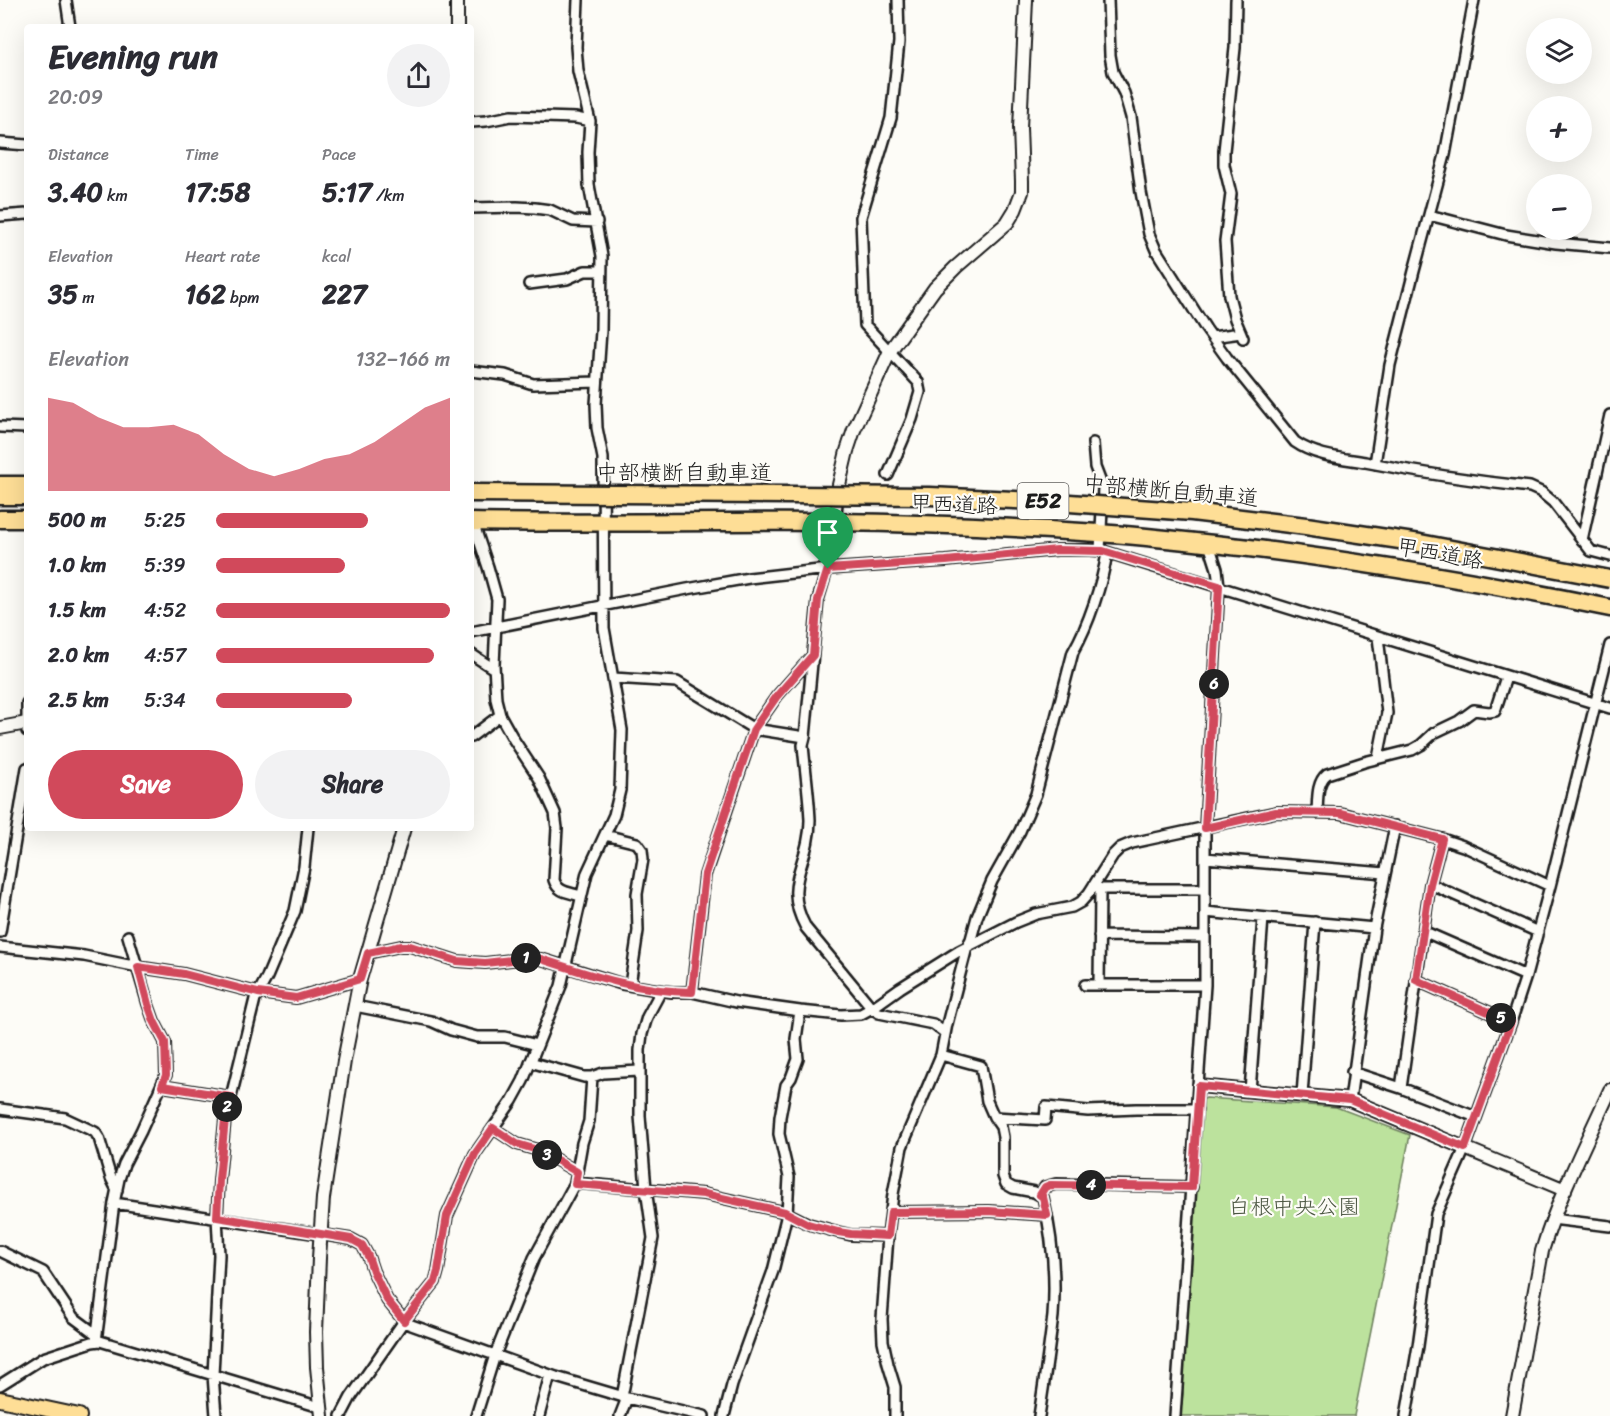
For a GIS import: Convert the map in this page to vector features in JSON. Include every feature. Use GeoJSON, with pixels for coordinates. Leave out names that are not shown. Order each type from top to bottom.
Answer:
{"type":"FeatureCollection","features":[{"type":"Feature","properties":{"kind":"highway"},"geometry":{"type":"LineString","coordinates":[[0,485],[24,485]]}},
{"type":"Feature","properties":{"kind":"highway","name":"甲西道路"},"geometry":{"type":"LineString","coordinates":[[474,485],[838,489],[1103,500],[1208,509],[1454,542],[1610,573]]}},
{"type":"Feature","properties":{"kind":"highway"},"geometry":{"type":"LineString","coordinates":[[0,490],[24,490]]}},
{"type":"Feature","properties":{"kind":"highway","name":"中部横断自動車道"},"geometry":{"type":"LineString","coordinates":[[474,493],[930,496],[1192,512],[1420,543],[1610,579]]}},
{"type":"Feature","properties":{"kind":"highway"},"geometry":{"type":"LineString","coordinates":[[0,496],[24,496]]}},
{"type":"Feature","properties":{"kind":"highway","name":"中部横断自動車道"},"geometry":{"type":"LineString","coordinates":[[474,500],[930,503],[1053,509],[1191,520],[1328,536],[1419,549],[1610,586]]}},
{"type":"Feature","properties":{"kind":"highway"},"geometry":{"type":"LineString","coordinates":[[0,519],[24,519]]}},
{"type":"Feature","properties":{"kind":"highway","name":"甲西道路"},"geometry":{"type":"LineString","coordinates":[[474,522],[603,524],[835,522],[1100,533],[1393,567],[1610,608]]}},
{"type":"Feature","properties":{"kind":"main road"},"geometry":{"type":"LineString","coordinates":[[0,1399],[79,1416]]}},
{"type":"Feature","properties":{"kind":"street"},"geometry":{"type":"LineString","coordinates":[[66,0],[70,24]]}},
{"type":"Feature","properties":{"kind":"street"},"geometry":{"type":"LineString","coordinates":[[457,0],[457,24]]}},
{"type":"Feature","properties":{"kind":"street"},"geometry":{"type":"LineString","coordinates":[[341,1416],[351,1397],[435,1282],[447,1216],[475,1154],[523,1081],[561,986],[587,873],[614,815],[620,790],[622,730],[606,641],[603,458],[597,428],[602,256],[589,185],[590,121],[578,71],[576,47],[578,0]]}},
{"type":"Feature","properties":{"kind":"street"},"geometry":{"type":"LineString","coordinates":[[888,475],[905,438],[920,392],[918,382],[865,325],[861,217],[891,118],[899,42],[898,0]]}},
{"type":"Feature","properties":{"kind":"street"},"geometry":{"type":"LineString","coordinates":[[945,1033],[933,1024],[879,1013],[872,1008],[806,928],[798,914],[795,898],[796,881],[808,839],[810,820],[803,745],[818,600],[832,553],[838,489],[854,430],[890,351],[904,330],[935,288],[1007,223],[1022,192],[1020,128],[1026,0]]}},
{"type":"Feature","properties":{"kind":"street"},"geometry":{"type":"LineString","coordinates":[[1108,0],[1110,56],[1113,72],[1124,93],[1131,117],[1149,234],[1156,250],[1212,337],[1295,442],[1304,448],[1320,453],[1375,464],[1449,478],[1530,487],[1541,492],[1553,502],[1591,551],[1610,556]]}},
{"type":"Feature","properties":{"kind":"street"},"geometry":{"type":"LineString","coordinates":[[1212,337],[1242,335],[1229,296],[1225,241],[1231,194],[1224,165],[1224,151],[1235,48],[1236,0]]}},
{"type":"Feature","properties":{"kind":"street"},"geometry":{"type":"LineString","coordinates":[[1375,464],[1390,365],[1445,155],[1474,0]]}},
{"type":"Feature","properties":{"kind":"street"},"geometry":{"type":"LineString","coordinates":[[474,122],[511,116],[576,118],[590,121]]}},
{"type":"Feature","properties":{"kind":"street"},"geometry":{"type":"LineString","coordinates":[[0,142],[24,145]]}},
{"type":"Feature","properties":{"kind":"street"},"geometry":{"type":"LineString","coordinates":[[474,208],[535,208],[550,210],[573,220],[597,222]]}},
{"type":"Feature","properties":{"kind":"street"},"geometry":{"type":"LineString","coordinates":[[0,216],[24,214]]}},
{"type":"Feature","properties":{"kind":"street"},"geometry":{"type":"LineString","coordinates":[[1429,215],[1506,235],[1610,248]]}},
{"type":"Feature","properties":{"kind":"street"},"geometry":{"type":"LineString","coordinates":[[529,284],[567,279],[585,271],[602,271]]}},
{"type":"Feature","properties":{"kind":"street"},"geometry":{"type":"LineString","coordinates":[[474,371],[505,375],[533,384],[597,382]]}},
{"type":"Feature","properties":{"kind":"street"},"geometry":{"type":"LineString","coordinates":[[1582,540],[1610,415]]}},
{"type":"Feature","properties":{"kind":"street"},"geometry":{"type":"LineString","coordinates":[[0,427],[24,428]]}},
{"type":"Feature","properties":{"kind":"street"},"geometry":{"type":"LineString","coordinates":[[895,1416],[895,1387],[883,1341],[882,1319],[888,1236],[897,1171],[902,1147],[940,1055],[967,947],[977,917],[992,881],[1020,831],[1036,794],[1073,652],[1081,639],[1104,571],[1100,533],[1103,488],[1095,467],[1093,443]]}},
{"type":"Feature","properties":{"kind":"street"},"geometry":{"type":"LineString","coordinates":[[474,528],[497,599],[494,669],[496,699],[500,715],[539,778],[555,813],[557,828],[555,880],[557,887],[581,896]]}},
{"type":"Feature","properties":{"kind":"street"},"geometry":{"type":"LineString","coordinates":[[1175,1416],[1205,985],[1205,828],[1219,586],[1217,569],[1209,544]]}},
{"type":"Feature","properties":{"kind":"street"},"geometry":{"type":"LineString","coordinates":[[474,631],[749,578],[828,569],[1057,550],[1103,552],[1610,708]]}},
{"type":"Feature","properties":{"kind":"street"},"geometry":{"type":"LineString","coordinates":[[1378,637],[1387,713],[1378,758]]}},
{"type":"Feature","properties":{"kind":"street"},"geometry":{"type":"LineString","coordinates":[[1406,1416],[1436,1214],[1465,1148],[1526,976],[1610,645]]}},
{"type":"Feature","properties":{"kind":"street"},"geometry":{"type":"LineString","coordinates":[[692,992],[705,874],[754,729],[777,696],[813,655]]}},
{"type":"Feature","properties":{"kind":"street"},"geometry":{"type":"LineString","coordinates":[[474,656],[494,669]]}},
{"type":"Feature","properties":{"kind":"street"},"geometry":{"type":"LineString","coordinates":[[1317,813],[1319,786],[1327,774],[1412,750],[1434,733],[1459,721],[1474,710],[1495,711],[1506,677]]}},
{"type":"Feature","properties":{"kind":"street"},"geometry":{"type":"LineString","coordinates":[[613,678],[677,682],[754,729],[805,737]]}},
{"type":"Feature","properties":{"kind":"street"},"geometry":{"type":"LineString","coordinates":[[474,735],[500,715]]}},
{"type":"Feature","properties":{"kind":"street"},"geometry":{"type":"LineString","coordinates":[[1,727],[24,723]]}},
{"type":"Feature","properties":{"kind":"street"},"geometry":{"type":"LineString","coordinates":[[0,932],[3,893],[24,784]]}},
{"type":"Feature","properties":{"kind":"street"},"geometry":{"type":"LineString","coordinates":[[368,953],[410,946],[457,961],[485,963],[529,958],[541,959],[630,985],[661,991],[692,992],[736,1002],[800,1011],[841,1015],[861,1014],[967,947],[1036,914],[1072,907],[1081,902],[1097,886],[1113,855],[1120,848],[1132,843],[1276,812],[1340,813],[1395,826],[1463,846],[1550,886]]}},
{"type":"Feature","properties":{"kind":"street"},"geometry":{"type":"LineString","coordinates":[[1350,1100],[1352,1072],[1374,928],[1395,826]]}},
{"type":"Feature","properties":{"kind":"street"},"geometry":{"type":"LineString","coordinates":[[216,1416],[213,1374],[219,1255],[217,1217],[226,1109],[255,999],[295,911],[308,831]]}},
{"type":"Feature","properties":{"kind":"street"},"geometry":{"type":"LineString","coordinates":[[0,1251],[43,1272],[73,1317],[100,1341],[213,1374],[321,1411],[316,1332],[323,1198],[340,1085],[360,979],[403,831]]}},
{"type":"Feature","properties":{"kind":"street"},"geometry":{"type":"LineString","coordinates":[[604,835],[637,843],[642,849],[643,859],[638,894],[638,932],[630,985]]}},
{"type":"Feature","properties":{"kind":"street"},"geometry":{"type":"LineString","coordinates":[[1401,1088],[1430,884],[1442,839]]}},
{"type":"Feature","properties":{"kind":"street"},"geometry":{"type":"LineString","coordinates":[[1205,858],[1385,873]]}},
{"type":"Feature","properties":{"kind":"street"},"geometry":{"type":"LineString","coordinates":[[1430,884],[1538,932]]}},
{"type":"Feature","properties":{"kind":"street"},"geometry":{"type":"LineString","coordinates":[[1097,886],[1205,889]]}},
{"type":"Feature","properties":{"kind":"street"},"geometry":{"type":"LineString","coordinates":[[1097,886],[1099,985]]}},
{"type":"Feature","properties":{"kind":"street"},"geometry":{"type":"LineString","coordinates":[[1205,912],[1374,928]]}},
{"type":"Feature","properties":{"kind":"street"},"geometry":{"type":"LineString","coordinates":[[1250,1091],[1263,918]]}},
{"type":"Feature","properties":{"kind":"street"},"geometry":{"type":"LineString","coordinates":[[1302,1095],[1316,922]]}},
{"type":"Feature","properties":{"kind":"street"},"geometry":{"type":"LineString","coordinates":[[1423,931],[1526,976]]}},
{"type":"Feature","properties":{"kind":"street"},"geometry":{"type":"LineString","coordinates":[[96,1338],[117,1190],[124,1164],[166,1075],[165,1042],[148,1004],[128,936]]}},
{"type":"Feature","properties":{"kind":"street"},"geometry":{"type":"LineString","coordinates":[[1099,936],[1205,937]]}},
{"type":"Feature","properties":{"kind":"street"},"geometry":{"type":"LineString","coordinates":[[0,947],[84,956],[184,974],[258,993],[296,998],[360,979]]}},
{"type":"Feature","properties":{"kind":"street"},"geometry":{"type":"LineString","coordinates":[[1416,980],[1511,1022]]}},
{"type":"Feature","properties":{"kind":"street"},"geometry":{"type":"LineString","coordinates":[[1085,985],[1205,985]]}},
{"type":"Feature","properties":{"kind":"street"},"geometry":{"type":"LineString","coordinates":[[620,1416],[653,1238],[646,1189],[639,1071],[646,1017],[661,991]]}},
{"type":"Feature","properties":{"kind":"street"},"geometry":{"type":"LineString","coordinates":[[355,1006],[431,1021],[451,1030],[477,1037],[505,1037],[537,1045]]}},
{"type":"Feature","properties":{"kind":"street"},"geometry":{"type":"LineString","coordinates":[[724,1416],[732,1385],[773,1271],[787,1214],[789,1177],[780,1134],[780,1117],[786,1085],[798,1059],[796,1039],[800,1011]]}},
{"type":"Feature","properties":{"kind":"street"},"geometry":{"type":"LineString","coordinates":[[940,1055],[981,1066],[987,1101],[1001,1127],[1003,1176],[1006,1184],[1043,1197],[1053,1271],[1053,1314],[1039,1416]]}},
{"type":"Feature","properties":{"kind":"street"},"geometry":{"type":"LineString","coordinates":[[530,1062],[584,1077],[603,1073],[639,1071]]}},
{"type":"Feature","properties":{"kind":"street"},"geometry":{"type":"LineString","coordinates":[[1352,1072],[1476,1117]]}},
{"type":"Feature","properties":{"kind":"street"},"geometry":{"type":"LineString","coordinates":[[476,1416],[495,1355],[534,1258],[575,1184],[582,1143],[589,1121],[592,1077]]}},
{"type":"Feature","properties":{"kind":"street"},"geometry":{"type":"LineString","coordinates":[[162,1086],[231,1097]]}},
{"type":"Feature","properties":{"kind":"street"},"geometry":{"type":"LineString","coordinates":[[1199,1086],[1350,1100],[1565,1190]]}},
{"type":"Feature","properties":{"kind":"street"},"geometry":{"type":"LineString","coordinates":[[1512,1416],[1542,1251],[1552,1219],[1610,1090]]}},
{"type":"Feature","properties":{"kind":"street"},"geometry":{"type":"LineString","coordinates":[[994,1117],[1045,1120],[1046,1107],[1088,1111],[1197,1109]]}},
{"type":"Feature","properties":{"kind":"street"},"geometry":{"type":"LineString","coordinates":[[0,1109],[65,1118],[95,1132],[117,1190]]}},
{"type":"Feature","properties":{"kind":"street"},"geometry":{"type":"LineString","coordinates":[[493,1128],[517,1144],[541,1151],[577,1172]]}},
{"type":"Feature","properties":{"kind":"street"},"geometry":{"type":"LineString","coordinates":[[575,1184],[704,1194],[787,1214],[808,1224],[838,1232],[888,1236]]}},
{"type":"Feature","properties":{"kind":"street"},"geometry":{"type":"LineString","coordinates":[[1040,1195],[1045,1187],[1056,1184],[1192,1187]]}},
{"type":"Feature","properties":{"kind":"street"},"geometry":{"type":"LineString","coordinates":[[114,1203],[351,1239],[362,1245],[387,1300],[404,1322],[550,1375],[700,1416]]}},
{"type":"Feature","properties":{"kind":"street"},"geometry":{"type":"LineString","coordinates":[[891,1212],[989,1211],[1047,1215]]}},
{"type":"Feature","properties":{"kind":"street"},"geometry":{"type":"LineString","coordinates":[[1552,1219],[1610,1226]]}},
{"type":"Feature","properties":{"kind":"street"},"geometry":{"type":"LineString","coordinates":[[0,1385],[43,1358],[96,1338]]}},
{"type":"Feature","properties":{"kind":"street"},"geometry":{"type":"LineString","coordinates":[[538,1416],[550,1375]]}},
{"type":"Feature","properties":{"kind":"green space","name":"白根中央公園"},"geometry":{"type":"Polygon","coordinates":[[[1206,1098],[1336,1107],[1410,1135],[1354,1416],[1180,1416],[1202,1100],[1206,1098]]]}},
{"type":"Feature","properties":{"kind":"route"},"geometry":{"type":"LineString","coordinates":[[1057,550],[1090,550],[1103,551],[1219,586],[1205,828],[1276,812],[1340,813],[1442,839],[1430,884],[1416,980],[1511,1022],[1465,1148],[1350,1100],[1199,1086],[1192,1187],[1056,1184],[1045,1187],[1040,1195],[1043,1197],[1047,1215],[989,1211],[891,1212],[888,1236],[838,1232],[808,1224],[785,1212],[704,1194],[575,1184],[577,1172],[541,1151],[505,1138],[493,1128],[475,1154],[447,1216],[435,1282],[404,1321],[387,1300],[362,1245],[351,1239],[321,1233],[217,1217],[226,1109],[231,1097],[162,1086],[166,1075],[165,1042],[154,1021],[138,967],[184,974],[258,993],[296,998],[360,979],[368,953],[410,946],[457,961],[485,963],[529,958],[541,959],[622,984],[661,991],[692,992],[705,874],[754,729],[777,696],[813,655],[818,600],[828,569],[1057,550]]}}]}
